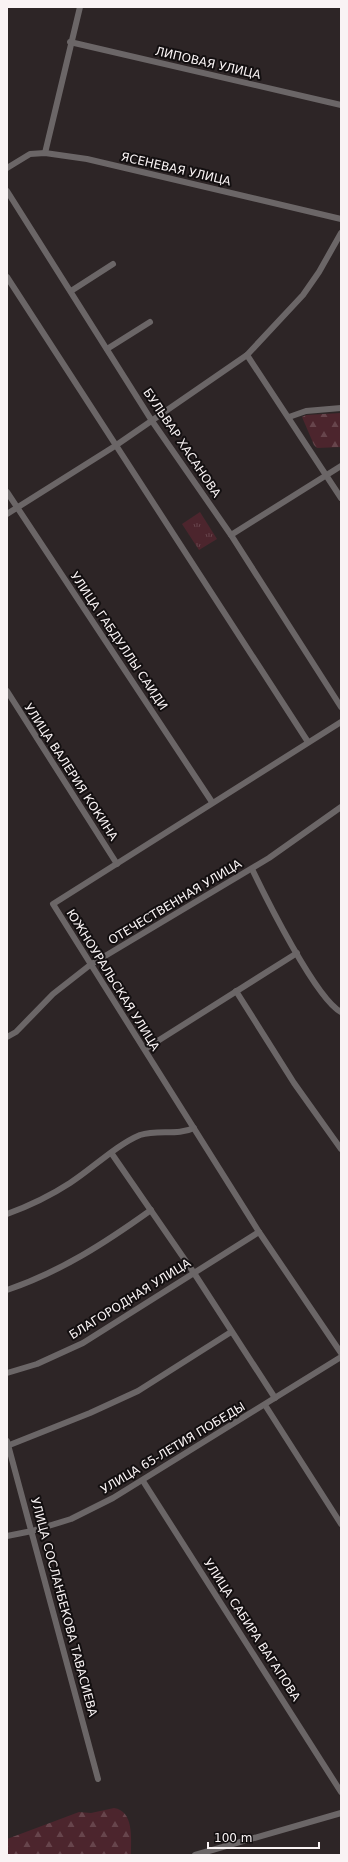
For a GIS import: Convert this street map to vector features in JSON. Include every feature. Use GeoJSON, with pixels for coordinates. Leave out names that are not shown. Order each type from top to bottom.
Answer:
{"type":"FeatureCollection","features":[{"type":"Feature","properties":{"kind":"street"},"geometry":{"type":"LineString","coordinates":[[45,153],[70,42],[80,7]]}},
{"type":"Feature","properties":{"kind":"street","name":"ЛИПОВАЯ УЛИЦА"},"geometry":{"type":"LineString","coordinates":[[70,42],[341,105]]}},
{"type":"Feature","properties":{"kind":"street","name":"ЯСЕНЕВАЯ УЛИЦА"},"geometry":{"type":"LineString","coordinates":[[7,168],[30,154],[45,153],[87,159],[341,220]]}},
{"type":"Feature","properties":{"kind":"street","name":"БУЛЬВАР ХАСАНОВА"},"geometry":{"type":"LineString","coordinates":[[7,191],[152,421],[231,535],[341,707]]}},
{"type":"Feature","properties":{"kind":"street"},"geometry":{"type":"LineString","coordinates":[[7,514],[115,446],[247,355],[303,295],[319,272],[341,233]]}},
{"type":"Feature","properties":{"kind":"street"},"geometry":{"type":"LineString","coordinates":[[71,291],[114,264]]}},
{"type":"Feature","properties":{"kind":"street"},"geometry":{"type":"LineString","coordinates":[[7,277],[308,742]]}},
{"type":"Feature","properties":{"kind":"street"},"geometry":{"type":"LineString","coordinates":[[107,349],[150,322]]}},
{"type":"Feature","properties":{"kind":"street"},"geometry":{"type":"LineString","coordinates":[[247,355],[341,498]]}},
{"type":"Feature","properties":{"kind":"street"},"geometry":{"type":"LineString","coordinates":[[288,417],[306,411],[341,408]]}},
{"type":"Feature","properties":{"kind":"street"},"geometry":{"type":"LineString","coordinates":[[231,535],[341,466]]}},
{"type":"Feature","properties":{"kind":"street","name":"УЛИЦА ГАБДУЛЛЫ САИДИ"},"geometry":{"type":"LineString","coordinates":[[7,492],[212,802]]}},
{"type":"Feature","properties":{"kind":"street","name":"УЛИЦА ВАЛЕРИЯ КОКИНА"},"geometry":{"type":"LineString","coordinates":[[7,691],[117,864]]}},
{"type":"Feature","properties":{"kind":"street","name":"ЮЖНОУРАЛЬСКАЯ УЛИЦА"},"geometry":{"type":"LineString","coordinates":[[341,722],[212,802],[53,904],[259,1232],[341,1353]]}},
{"type":"Feature","properties":{"kind":"street","name":"ОТЕЧЕСТВЕННАЯ УЛИЦА"},"geometry":{"type":"LineString","coordinates":[[7,1037],[16,1032],[53,994],[90,965],[252,869],[341,807]]}},
{"type":"Feature","properties":{"kind":"street"},"geometry":{"type":"LineString","coordinates":[[252,869],[297,953],[331,1005],[341,1012]]}},
{"type":"Feature","properties":{"kind":"street"},"geometry":{"type":"LineString","coordinates":[[145,1049],[297,953]]}},
{"type":"Feature","properties":{"kind":"street"},"geometry":{"type":"LineString","coordinates":[[236,991],[294,1083],[341,1149]]}},
{"type":"Feature","properties":{"kind":"street"},"geometry":{"type":"LineString","coordinates":[[7,1214],[27,1206],[69,1184],[140,1136],[154,1132],[184,1132],[194,1128]]}},
{"type":"Feature","properties":{"kind":"street"},"geometry":{"type":"LineString","coordinates":[[112,1154],[194,1273],[275,1398]]}},
{"type":"Feature","properties":{"kind":"street"},"geometry":{"type":"LineString","coordinates":[[7,1290],[71,1263],[105,1242],[151,1210]]}},
{"type":"Feature","properties":{"kind":"street","name":"БЛАГОРОДНАЯ УЛИЦА"},"geometry":{"type":"LineString","coordinates":[[7,1374],[37,1364],[83,1343],[259,1232]]}},
{"type":"Feature","properties":{"kind":"street"},"geometry":{"type":"LineString","coordinates":[[7,1444],[90,1413],[138,1391],[231,1332]]}},
{"type":"Feature","properties":{"kind":"street","name":"УЛИЦА 65-ЛЕТИЯ ПОБЕДЫ"},"geometry":{"type":"LineString","coordinates":[[7,1536],[32,1531],[71,1519],[143,1481],[341,1357]]}},
{"type":"Feature","properties":{"kind":"street"},"geometry":{"type":"LineString","coordinates":[[265,1405],[341,1524]]}},
{"type":"Feature","properties":{"kind":"street","name":"УЛИЦА СОСЛАНБЕКОВА ТАВАСИЕВА"},"geometry":{"type":"LineString","coordinates":[[7,1444],[32,1531],[98,1779]]}},
{"type":"Feature","properties":{"kind":"street","name":"УЛИЦА САБИРА ВАГАПОВА"},"geometry":{"type":"LineString","coordinates":[[143,1481],[341,1792]]}},
{"type":"Feature","properties":{"kind":"street"},"geometry":{"type":"LineString","coordinates":[[195,1855],[341,1813]]}},
{"type":"Feature","properties":{"kind":"green space"},"geometry":{"type":"Polygon","coordinates":[[[341,413],[341,447],[317,448],[314,445],[302,417],[306,415],[341,413]]]}},
{"type":"Feature","properties":{"kind":"green space"},"geometry":{"type":"Polygon","coordinates":[[[200,512],[217,539],[199,550],[182,524],[200,512]]]}},
{"type":"Feature","properties":{"kind":"green space"},"geometry":{"type":"Polygon","coordinates":[[[114,1808],[125,1814],[128,1820],[131,1833],[131,1855],[7,1855],[7,1839],[79,1812],[91,1813],[114,1808]]]}}]}
